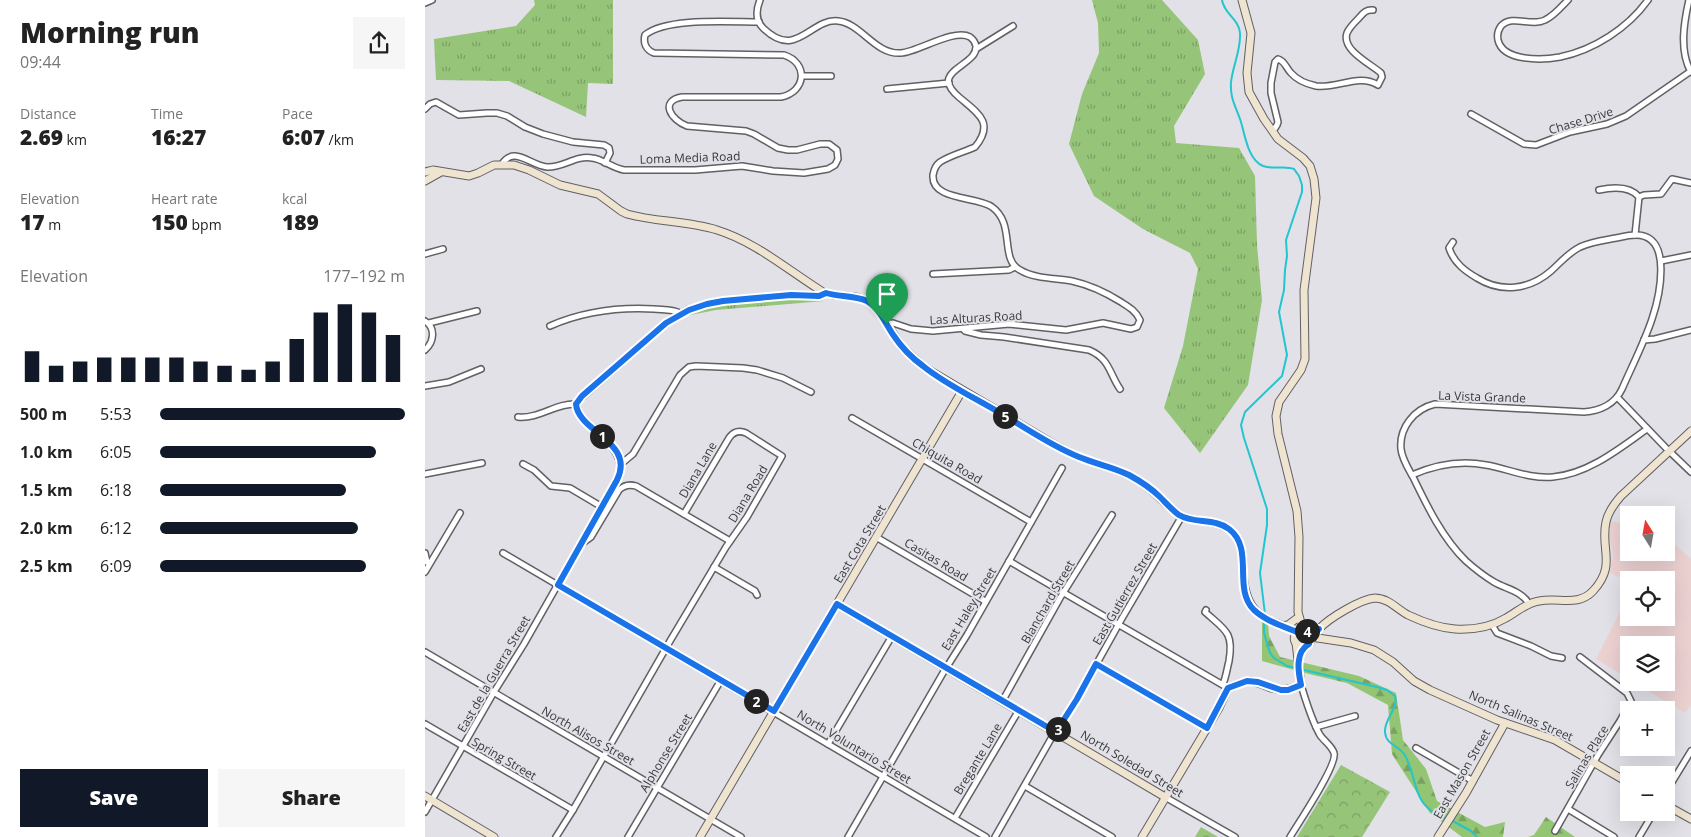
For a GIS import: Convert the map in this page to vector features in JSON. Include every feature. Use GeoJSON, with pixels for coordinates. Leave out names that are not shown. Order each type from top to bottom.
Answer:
{"type":"FeatureCollection","features":[{"type":"Feature","properties":{"kind":"street"},"geometry":{"type":"LineString","coordinates":[[425,2],[432,0]]}},
{"type":"Feature","properties":{"kind":"street"},"geometry":{"type":"LineString","coordinates":[[760,0],[757,10],[761,27],[769,34],[786,40],[804,36],[828,22],[839,21],[848,24],[883,50],[895,53],[907,52],[931,43],[959,36],[972,38],[976,49]]}},
{"type":"Feature","properties":{"kind":"street"},"geometry":{"type":"LineString","coordinates":[[1242,0],[1251,34],[1247,73],[1248,88],[1261,114],[1273,131],[1281,141],[1307,162],[1313,173],[1316,188],[1304,290],[1305,359],[1301,370],[1277,406],[1276,413],[1278,434],[1298,519],[1297,616],[1305,636],[1299,660]]}},
{"type":"Feature","properties":{"kind":"street"},"geometry":{"type":"LineString","coordinates":[[1568,0],[1545,21],[1533,23],[1515,20],[1506,22],[1498,33],[1500,46],[1513,54],[1537,60],[1578,51],[1604,39],[1619,29],[1648,0]]}},
{"type":"Feature","properties":{"kind":"street"},"geometry":{"type":"LineString","coordinates":[[1689,0],[1685,25],[1684,54],[1691,72]]}},
{"type":"Feature","properties":{"kind":"street"},"geometry":{"type":"LineString","coordinates":[[1273,131],[1278,122],[1273,104],[1271,83],[1275,62],[1278,59],[1283,61],[1296,78],[1309,84],[1331,86],[1367,80],[1378,85],[1382,77],[1381,73],[1352,50],[1348,45],[1346,36],[1349,29],[1366,10],[1373,10]]}},
{"type":"Feature","properties":{"kind":"street"},"geometry":{"type":"LineString","coordinates":[[759,22],[703,22],[675,25],[650,31],[645,35],[644,43],[648,50],[657,53],[784,55],[793,58],[797,63],[801,76],[831,76]]}},
{"type":"Feature","properties":{"kind":"street"},"geometry":{"type":"LineString","coordinates":[[933,274],[1009,270],[1015,267],[1010,257],[1005,224],[999,214],[991,206],[983,202],[943,192],[934,181],[934,172],[938,164],[975,146],[982,136],[984,128],[980,115],[955,94],[949,83],[949,77],[954,70],[972,57],[976,49],[1013,26]]}},
{"type":"Feature","properties":{"kind":"street","name":"Chase Drive"},"geometry":{"type":"LineString","coordinates":[[1471,114],[1524,144],[1536,145],[1570,132],[1615,121],[1631,113],[1691,72]]}},
{"type":"Feature","properties":{"kind":"street","name":"Loma Media Road"},"geometry":{"type":"LineString","coordinates":[[502,164],[505,159],[514,156],[548,167],[587,157],[624,170],[695,170],[733,166],[792,173],[828,169],[835,165],[839,157],[837,150],[830,144],[785,150],[745,131],[687,126],[675,120],[670,113],[671,103],[675,99],[682,97],[781,98],[787,96],[798,87],[801,76]]}},
{"type":"Feature","properties":{"kind":"street"},"geometry":{"type":"LineString","coordinates":[[887,89],[949,83]]}},
{"type":"Feature","properties":{"kind":"street"},"geometry":{"type":"LineString","coordinates":[[425,109],[430,104],[436,102],[461,116],[487,113],[507,116],[525,127],[543,134],[573,142],[605,145],[608,146],[610,154],[605,163]]}},
{"type":"Feature","properties":{"kind":"street"},"geometry":{"type":"LineString","coordinates":[[425,172],[433,170],[469,176],[494,165],[514,165],[560,186],[598,194],[627,214],[707,227],[726,233],[762,252],[826,293],[870,302],[906,351],[923,367],[1078,457],[1134,478],[1182,516],[1221,525],[1233,533],[1239,540],[1242,550],[1243,584],[1249,603],[1257,612],[1281,627],[1305,636]]}},
{"type":"Feature","properties":{"kind":"street"},"geometry":{"type":"LineString","coordinates":[[425,181],[442,172]]}},
{"type":"Feature","properties":{"kind":"street"},"geometry":{"type":"LineString","coordinates":[[1639,197],[1661,194],[1671,179],[1691,183]]}},
{"type":"Feature","properties":{"kind":"street"},"geometry":{"type":"LineString","coordinates":[[1599,190],[1611,188],[1635,192],[1639,197],[1635,235]]}},
{"type":"Feature","properties":{"kind":"street"},"geometry":{"type":"LineString","coordinates":[[1453,242],[1449,248],[1451,254],[1467,272],[1487,284],[1513,288],[1539,280],[1566,256],[1581,246],[1635,235],[1643,236],[1653,242],[1661,261],[1657,302],[1645,340],[1618,398],[1691,472]]}},
{"type":"Feature","properties":{"kind":"street"},"geometry":{"type":"LineString","coordinates":[[425,254],[443,249]]}},
{"type":"Feature","properties":{"kind":"street"},"geometry":{"type":"LineString","coordinates":[[1661,261],[1691,255]]}},
{"type":"Feature","properties":{"kind":"street","name":"Las Alturas Road"},"geometry":{"type":"LineString","coordinates":[[887,324],[893,323],[911,329],[927,331],[1015,324],[1066,330],[1103,324],[1135,329],[1139,325],[1136,313],[1100,290],[1075,282],[1025,273],[1015,267]]}},
{"type":"Feature","properties":{"kind":"street"},"geometry":{"type":"LineString","coordinates":[[518,418],[533,416],[561,406],[576,404],[582,396],[666,323],[694,307],[712,302],[791,295],[819,296],[826,293]]}},
{"type":"Feature","properties":{"kind":"street"},"geometry":{"type":"LineString","coordinates":[[549,326],[570,317],[621,309],[671,310],[680,314]]}},
{"type":"Feature","properties":{"kind":"street"},"geometry":{"type":"LineString","coordinates":[[425,350],[433,337],[432,328],[427,322],[477,311]]}},
{"type":"Feature","properties":{"kind":"street"},"geometry":{"type":"LineString","coordinates":[[963,329],[981,335],[1089,350],[1107,364],[1120,389]]}},
{"type":"Feature","properties":{"kind":"street"},"geometry":{"type":"LineString","coordinates":[[1645,340],[1691,330]]}},
{"type":"Feature","properties":{"kind":"street","name":"East de la Guerra Street"},"geometry":{"type":"LineString","coordinates":[[425,812],[428,798],[463,747],[620,475],[621,464],[633,454],[679,375],[689,367],[743,368],[770,373],[811,392]]}},
{"type":"Feature","properties":{"kind":"street"},"geometry":{"type":"LineString","coordinates":[[425,386],[449,382],[481,369]]}},
{"type":"Feature","properties":{"kind":"street","name":"East Cota Street"},"geometry":{"type":"LineString","coordinates":[[700,837],[962,391]]}},
{"type":"Feature","properties":{"kind":"street","name":"La Vista Grande"},"geometry":{"type":"LineString","coordinates":[[1529,604],[1521,594],[1492,580],[1473,567],[1458,552],[1432,514],[1412,475],[1403,455],[1402,435],[1410,418],[1427,406],[1448,404],[1584,412],[1597,410],[1618,398]]}},
{"type":"Feature","properties":{"kind":"street"},"geometry":{"type":"LineString","coordinates":[[576,404],[579,414],[611,445],[619,456],[621,464]]}},
{"type":"Feature","properties":{"kind":"street","name":"Chiquita Road"},"geometry":{"type":"LineString","coordinates":[[852,418],[1031,522]]}},
{"type":"Feature","properties":{"kind":"street"},"geometry":{"type":"LineString","coordinates":[[1412,475],[1442,465],[1465,463],[1484,464],[1533,477],[1564,475],[1581,470],[1597,462],[1647,429]]}},
{"type":"Feature","properties":{"kind":"street"},"geometry":{"type":"LineString","coordinates":[[1295,642],[1320,628],[1358,602],[1377,598],[1386,600],[1414,617],[1438,626],[1465,629],[1491,625],[1505,619],[1529,604],[1545,600],[1576,601],[1585,597],[1602,578],[1606,566],[1605,527],[1611,509],[1621,496],[1691,431]]}},
{"type":"Feature","properties":{"kind":"street","name":"Diana Lane"},"geometry":{"type":"LineString","coordinates":[[683,514],[733,433],[743,432],[782,456]]}},
{"type":"Feature","properties":{"kind":"street","name":"Diana Road"},"geometry":{"type":"LineString","coordinates":[[556,837],[714,566],[747,517],[782,456]]}},
{"type":"Feature","properties":{"kind":"street"},"geometry":{"type":"LineString","coordinates":[[425,474],[482,463]]}},
{"type":"Feature","properties":{"kind":"street"},"geometry":{"type":"LineString","coordinates":[[523,464],[534,470],[551,486],[570,488],[602,506]]}},
{"type":"Feature","properties":{"kind":"street","name":"East Haley Street"},"geometry":{"type":"LineString","coordinates":[[848,837],[1062,468]]}},
{"type":"Feature","properties":{"kind":"street","name":"East de la Guerra Street"},"geometry":{"type":"LineString","coordinates":[[580,545],[587,542],[591,537],[618,492],[626,485],[636,486],[683,514]]}},
{"type":"Feature","properties":{"kind":"street"},"geometry":{"type":"LineString","coordinates":[[425,572],[427,563],[460,513]]}},
{"type":"Feature","properties":{"kind":"street"},"geometry":{"type":"LineString","coordinates":[[683,514],[730,541]]}},
{"type":"Feature","properties":{"kind":"street","name":"Blanchard Street"},"geometry":{"type":"LineString","coordinates":[[1003,700],[1112,515]]}},
{"type":"Feature","properties":{"kind":"street","name":"East Gutierrez Street"},"geometry":{"type":"LineString","coordinates":[[995,837],[1182,516]]}},
{"type":"Feature","properties":{"kind":"street","name":"Casitas Road"},"geometry":{"type":"LineString","coordinates":[[876,537],[985,601]]}},
{"type":"Feature","properties":{"kind":"street","name":"North Voluntario Street"},"geometry":{"type":"LineString","coordinates":[[503,552],[986,837]]}},
{"type":"Feature","properties":{"kind":"street"},"geometry":{"type":"LineString","coordinates":[[425,553],[427,563]]}},
{"type":"Feature","properties":{"kind":"street"},"geometry":{"type":"LineString","coordinates":[[1009,562],[1226,686],[1247,681],[1258,682],[1281,690],[1288,690],[1301,685]]}},
{"type":"Feature","properties":{"kind":"street"},"geometry":{"type":"LineString","coordinates":[[714,566],[755,591],[757,595]]}},
{"type":"Feature","properties":{"kind":"street","name":"North Soledad Street"},"geometry":{"type":"LineString","coordinates":[[837,604],[1235,837]]}},
{"type":"Feature","properties":{"kind":"street"},"geometry":{"type":"LineString","coordinates":[[1142,837],[1207,728],[1226,686],[1231,643],[1224,629],[1205,612],[1207,610]]}},
{"type":"Feature","properties":{"kind":"street"},"geometry":{"type":"LineString","coordinates":[[1281,627],[1288,625],[1297,616]]}},
{"type":"Feature","properties":{"kind":"street"},"geometry":{"type":"LineString","coordinates":[[1491,625],[1497,633],[1531,646],[1552,657],[1562,658]]}},
{"type":"Feature","properties":{"kind":"street"},"geometry":{"type":"LineString","coordinates":[[1281,627],[1295,642]]}},
{"type":"Feature","properties":{"kind":"street"},"geometry":{"type":"LineString","coordinates":[[1320,628],[1322,638]]}},
{"type":"Feature","properties":{"kind":"street"},"geometry":{"type":"LineString","coordinates":[[828,744],[892,636]]}},
{"type":"Feature","properties":{"kind":"street"},"geometry":{"type":"LineString","coordinates":[[1290,837],[1334,760],[1333,750],[1321,737],[1316,727],[1301,685],[1295,636],[1305,636]]}},
{"type":"Feature","properties":{"kind":"street","name":"North Salinas Street"},"geometry":{"type":"LineString","coordinates":[[1305,636],[1351,643],[1374,650],[1393,662],[1414,681],[1505,723],[1555,740],[1620,778]]}},
{"type":"Feature","properties":{"kind":"street","name":"North Salinas Street"},"geometry":{"type":"LineString","coordinates":[[1305,636],[1327,642],[1334,641]]}},
{"type":"Feature","properties":{"kind":"street","name":"North Alisos Street"},"geometry":{"type":"LineString","coordinates":[[425,652],[741,837]]}},
{"type":"Feature","properties":{"kind":"street","name":"Salinas Place"},"geometry":{"type":"LineString","coordinates":[[1555,830],[1630,704],[1631,698],[1580,657]]}},
{"type":"Feature","properties":{"kind":"street"},"geometry":{"type":"LineString","coordinates":[[1096,664],[1207,728]]}},
{"type":"Feature","properties":{"kind":"street","name":"Alphonse Street"},"geometry":{"type":"LineString","coordinates":[[628,837],[721,680]]}},
{"type":"Feature","properties":{"kind":"street","name":"Bregante Lane"},"geometry":{"type":"LineString","coordinates":[[955,818],[1019,710]]}},
{"type":"Feature","properties":{"kind":"street"},"geometry":{"type":"LineString","coordinates":[[1316,727],[1355,716]]}},
{"type":"Feature","properties":{"kind":"street","name":"East Mason Street"},"geometry":{"type":"LineString","coordinates":[[1438,837],[1473,781],[1505,723]]}},
{"type":"Feature","properties":{"kind":"street","name":"Spring Street"},"geometry":{"type":"LineString","coordinates":[[425,724],[573,810]]}},
{"type":"Feature","properties":{"kind":"street"},"geometry":{"type":"LineString","coordinates":[[1416,748],[1473,781]]}},
{"type":"Feature","properties":{"kind":"street"},"geometry":{"type":"LineString","coordinates":[[1675,777],[1691,751]]}},
{"type":"Feature","properties":{"kind":"street"},"geometry":{"type":"LineString","coordinates":[[1025,786],[1112,837]]}},
{"type":"Feature","properties":{"kind":"street"},"geometry":{"type":"LineString","coordinates":[[428,798],[494,837]]}},
{"type":"Feature","properties":{"kind":"street"},"geometry":{"type":"LineString","coordinates":[[1568,809],[1614,837]]}},
{"type":"Feature","properties":{"kind":"street"},"geometry":{"type":"LineString","coordinates":[[1675,810],[1691,819]]}},
{"type":"Feature","properties":{"kind":"street"},"geometry":{"type":"LineString","coordinates":[[1639,837],[1649,821]]}},
{"type":"Feature","properties":{"kind":"shaded area"},"geometry":{"type":"Polygon","coordinates":[[[1611,521],[1620,523],[1620,561],[1675,561],[1675,545],[1691,559],[1691,705],[1685,713],[1675,707],[1675,701],[1665,701],[1648,691],[1675,691],[1675,636],[1620,636],[1620,674],[1596,659],[1620,612],[1620,626],[1675,626],[1675,571],[1620,571],[1620,578],[1610,573],[1613,555],[1609,532],[1611,521]]]}},
{"type":"Feature","properties":{"kind":"green space"},"geometry":{"type":"Polygon","coordinates":[[[534,0],[613,0],[613,84],[588,83],[586,117],[509,81],[436,80],[434,39],[516,26],[535,5],[534,0]]]}},
{"type":"Feature","properties":{"kind":"green space"},"geometry":{"type":"Polygon","coordinates":[[[1092,0],[1162,0],[1198,40],[1205,74],[1174,126],[1176,143],[1239,148],[1255,176],[1257,245],[1262,300],[1248,385],[1200,453],[1164,408],[1183,346],[1198,269],[1190,253],[1143,229],[1094,196],[1069,144],[1082,94],[1099,53],[1098,23],[1092,0]]]}},
{"type":"Feature","properties":{"kind":"green space"},"geometry":{"type":"Polygon","coordinates":[[[789,298],[824,301],[716,310],[680,317],[720,305],[789,298]]]}},
{"type":"Feature","properties":{"kind":"green space"},"geometry":{"type":"Polygon","coordinates":[[[1262,620],[1268,623],[1269,636],[1280,657],[1359,676],[1396,693],[1403,740],[1426,769],[1437,801],[1485,827],[1505,822],[1503,837],[1462,837],[1430,813],[1392,754],[1388,705],[1347,683],[1262,661],[1262,620]]]}},
{"type":"Feature","properties":{"kind":"green space"},"geometry":{"type":"Polygon","coordinates":[[[1341,765],[1390,792],[1362,837],[1297,837],[1341,765]]]}},
{"type":"Feature","properties":{"kind":"green space"},"geometry":{"type":"Polygon","coordinates":[[[1546,817],[1575,837],[1528,837],[1534,835],[1546,817]]]}},
{"type":"Feature","properties":{"kind":"green space"},"geometry":{"type":"Polygon","coordinates":[[[1201,827],[1218,837],[1195,837],[1201,827]]]}},
{"type":"Feature","properties":{"kind":"waterway"},"geometry":{"type":"LineString","coordinates":[[1222,0],[1223,5],[1237,24],[1240,33],[1231,82],[1231,93],[1250,152],[1253,158],[1263,166],[1294,169],[1302,185],[1302,192],[1286,240],[1287,256],[1284,290],[1279,312],[1287,355],[1282,376],[1245,412],[1241,425],[1267,509],[1267,525],[1260,573],[1265,614]]}},
{"type":"Feature","properties":{"kind":"waterway"},"geometry":{"type":"LineString","coordinates":[[1264,622],[1264,633],[1270,653],[1274,658],[1287,666],[1377,687],[1387,690],[1395,696],[1395,705],[1385,727],[1386,736],[1390,742],[1402,751],[1408,760],[1416,789],[1422,802],[1431,811],[1447,819]]}},
{"type":"Feature","properties":{"kind":"waterway"},"geometry":{"type":"LineString","coordinates":[[1451,820],[1471,831],[1477,837]]}},
{"type":"Feature","properties":{"kind":"route"},"geometry":{"type":"LineString","coordinates":[[826,293],[870,302],[887,324],[894,337],[923,367],[962,391],[1078,457],[1127,474],[1154,492],[1176,513],[1190,519],[1216,523],[1230,530],[1239,540],[1242,550],[1243,584],[1245,594],[1252,608],[1262,616],[1297,632],[1319,629],[1311,637],[1311,641],[1300,654],[1299,676],[1301,685],[1288,690],[1281,690],[1258,682],[1247,681],[1228,688],[1207,728],[1096,664],[1056,732],[837,604],[774,711],[558,585],[621,472],[619,456],[614,448],[580,416],[576,404],[582,396],[666,323],[689,310],[712,302],[791,295],[819,296],[826,293]]}}]}
